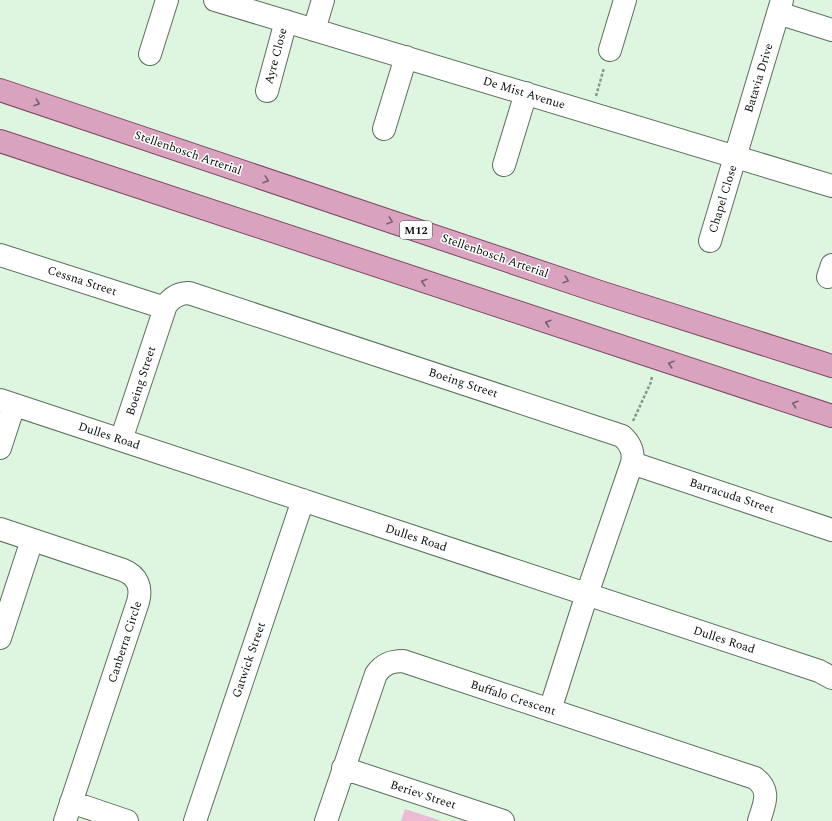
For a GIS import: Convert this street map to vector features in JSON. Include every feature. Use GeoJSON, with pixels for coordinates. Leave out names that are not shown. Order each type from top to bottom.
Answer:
{"type":"FeatureCollection","features":[{"type":"Feature","properties":{"kind":"main road","name":"Stellenbosch Arterial"},"geometry":{"type":"LineString","coordinates":[[0,90],[600,292],[832,366]]}},
{"type":"Feature","properties":{"kind":"main road"},"geometry":{"type":"LineString","coordinates":[[0,141],[832,416]]}},
{"type":"Feature","properties":{"kind":"street"},"geometry":{"type":"LineString","coordinates":[[150,54],[167,0]]}},
{"type":"Feature","properties":{"kind":"street","name":"De Mist Avenue"},"geometry":{"type":"LineString","coordinates":[[215,0],[832,186]]}},
{"type":"Feature","properties":{"kind":"street"},"geometry":{"type":"LineString","coordinates":[[314,30],[323,0]]}},
{"type":"Feature","properties":{"kind":"street"},"geometry":{"type":"LineString","coordinates":[[610,50],[625,0]]}},
{"type":"Feature","properties":{"kind":"street"},"geometry":{"type":"LineString","coordinates":[[780,7],[832,30]]}},
{"type":"Feature","properties":{"kind":"street","name":"Batavia Drive"},"geometry":{"type":"LineString","coordinates":[[735,157],[780,7]]}},
{"type":"Feature","properties":{"kind":"street","name":"Ayre Close"},"geometry":{"type":"LineString","coordinates":[[267,91],[286,21]]}},
{"type":"Feature","properties":{"kind":"street"},"geometry":{"type":"LineString","coordinates":[[384,129],[406,58]]}},
{"type":"Feature","properties":{"kind":"street"},"geometry":{"type":"LineString","coordinates":[[504,165],[526,94]]}},
{"type":"Feature","properties":{"kind":"street","name":"Chapel Close"},"geometry":{"type":"LineString","coordinates":[[710,241],[735,157]]}},
{"type":"Feature","properties":{"kind":"street","name":"Cessna Street"},"geometry":{"type":"LineString","coordinates":[[0,254],[165,308]]}},
{"type":"Feature","properties":{"kind":"street","name":"Boeing Street"},"geometry":{"type":"LineString","coordinates":[[121,440],[165,308],[170,300],[179,294],[189,293],[622,436]]}},
{"type":"Feature","properties":{"kind":"street"},"geometry":{"type":"LineString","coordinates":[[0,448],[7,402]]}},
{"type":"Feature","properties":{"kind":"street","name":"Dulles Road"},"geometry":{"type":"LineString","coordinates":[[7,402],[819,671],[832,678]]}},
{"type":"Feature","properties":{"kind":"street"},"geometry":{"type":"LineString","coordinates":[[550,710],[587,594],[632,463],[633,451],[631,446],[622,436]]}},
{"type":"Feature","properties":{"kind":"street","name":"Barracuda Street"},"geometry":{"type":"LineString","coordinates":[[632,463],[832,530]]}},
{"type":"Feature","properties":{"kind":"street","name":"Gatwick Street"},"geometry":{"type":"LineString","coordinates":[[195,821],[303,500]]}},
{"type":"Feature","properties":{"kind":"street","name":"Canberra Circle"},"geometry":{"type":"LineString","coordinates":[[0,529],[123,570],[134,576],[140,588],[140,596],[68,812]]}},
{"type":"Feature","properties":{"kind":"street"},"geometry":{"type":"LineString","coordinates":[[0,638],[32,540]]}},
{"type":"Feature","properties":{"kind":"street","name":"Buffalo Crescent"},"geometry":{"type":"LineString","coordinates":[[326,821],[376,674],[384,665],[390,662],[403,662],[755,778],[763,786],[766,792],[766,797],[758,821]]}},
{"type":"Feature","properties":{"kind":"street","name":"Beriev Street"},"geometry":{"type":"LineString","coordinates":[[343,768],[503,821]]}},
{"type":"Feature","properties":{"kind":"street"},"geometry":{"type":"LineString","coordinates":[[68,812],[127,821]]}},
{"type":"Feature","properties":{"kind":"path"},"geometry":{"type":"LineString","coordinates":[[590,113],[610,50]]}},
{"type":"Feature","properties":{"kind":"path"},"geometry":{"type":"LineString","coordinates":[[622,436],[634,419],[651,382],[652,376]]}},
{"type":"Feature","properties":{"kind":"shaded area"},"geometry":{"type":"Polygon","coordinates":[[[405,809],[442,821],[401,821],[405,809]]]}}]}
